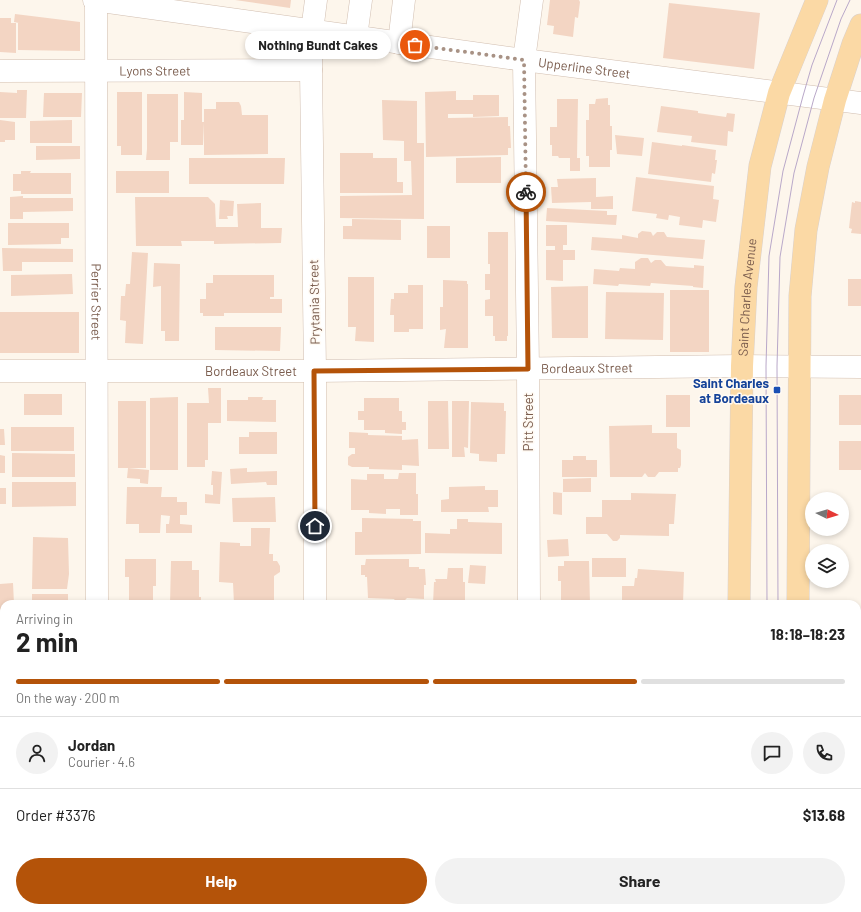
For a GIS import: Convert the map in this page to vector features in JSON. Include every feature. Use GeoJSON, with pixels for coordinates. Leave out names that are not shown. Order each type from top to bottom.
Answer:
{"type":"FeatureCollection","features":[{"type":"Feature","properties":{"kind":"main road","name":"Saint Charles Avenue"},"geometry":{"type":"LineString","coordinates":[[739,600],[742,366],[746,287],[759,174],[778,93],[817,0]]}},
{"type":"Feature","properties":{"kind":"main road"},"geometry":{"type":"LineString","coordinates":[[798,600],[798,367],[800,296],[806,230],[818,167],[835,100],[853,44],[861,26]]}},
{"type":"Feature","properties":{"kind":"street","name":"Upperline Street"},"geometry":{"type":"LineString","coordinates":[[96,0],[524,60],[861,104]]}},
{"type":"Feature","properties":{"kind":"street","name":"Perrier Street"},"geometry":{"type":"LineString","coordinates":[[96,0],[97,600]]}},
{"type":"Feature","properties":{"kind":"street","name":"Prytania Street"},"geometry":{"type":"LineString","coordinates":[[315,600],[311,70],[312,31],[316,0]]}},
{"type":"Feature","properties":{"kind":"street"},"geometry":{"type":"LineString","coordinates":[[356,37],[361,0]]}},
{"type":"Feature","properties":{"kind":"street"},"geometry":{"type":"LineString","coordinates":[[399,43],[404,0]]}},
{"type":"Feature","properties":{"kind":"street","name":"Pitt Street"},"geometry":{"type":"LineString","coordinates":[[529,600],[524,60],[532,0]]}},
{"type":"Feature","properties":{"kind":"street","name":"Lyons Street"},"geometry":{"type":"LineString","coordinates":[[0,71],[311,70]]}},
{"type":"Feature","properties":{"kind":"street","name":"Bordeaux Street"},"geometry":{"type":"LineString","coordinates":[[0,371],[314,371],[742,366],[861,367]]}},
{"type":"Feature","properties":{"kind":"building"},"geometry":{"type":"Polygon","coordinates":[[[235,0],[291,0],[290,8],[235,0]]]}},
{"type":"Feature","properties":{"kind":"building"},"geometry":{"type":"Polygon","coordinates":[[[550,0],[579,0],[578,18],[575,17],[573,37],[553,34],[554,26],[547,25],[550,0]]]}},
{"type":"Feature","properties":{"kind":"building"},"geometry":{"type":"Polygon","coordinates":[[[669,3],[760,13],[754,69],[663,58],[669,3]]]}},
{"type":"Feature","properties":{"kind":"building"},"geometry":{"type":"Polygon","coordinates":[[[15,14],[80,22],[80,51],[18,50],[19,23],[14,22],[15,14]]]}},
{"type":"Feature","properties":{"kind":"building"},"geometry":{"type":"Polygon","coordinates":[[[0,18],[11,18],[11,23],[16,23],[16,53],[0,52],[0,18]]]}},
{"type":"Feature","properties":{"kind":"building"},"geometry":{"type":"Polygon","coordinates":[[[17,90],[27,90],[26,118],[0,118],[0,92],[17,93],[17,90]]]}},
{"type":"Feature","properties":{"kind":"building"},"geometry":{"type":"Polygon","coordinates":[[[456,91],[456,100],[473,100],[473,95],[499,95],[499,116],[473,117],[473,114],[448,114],[448,118],[508,117],[511,148],[508,148],[508,155],[426,157],[425,92],[456,91]]]}},
{"type":"Feature","properties":{"kind":"building"},"geometry":{"type":"Polygon","coordinates":[[[117,92],[142,92],[142,155],[121,155],[121,146],[117,146],[117,92]]]}},
{"type":"Feature","properties":{"kind":"building"},"geometry":{"type":"Polygon","coordinates":[[[184,92],[202,93],[202,122],[204,122],[203,145],[181,145],[181,120],[184,120],[184,92]]]}},
{"type":"Feature","properties":{"kind":"building"},"geometry":{"type":"Polygon","coordinates":[[[44,93],[82,93],[81,117],[43,117],[44,93]]]}},
{"type":"Feature","properties":{"kind":"building"},"geometry":{"type":"Polygon","coordinates":[[[147,94],[178,94],[178,142],[170,142],[170,160],[146,160],[147,94]]]}},
{"type":"Feature","properties":{"kind":"building"},"geometry":{"type":"Polygon","coordinates":[[[608,98],[608,105],[610,105],[610,126],[612,126],[610,167],[589,167],[589,156],[586,156],[586,120],[589,120],[589,104],[595,104],[596,99],[608,98]]]}},
{"type":"Feature","properties":{"kind":"building"},"geometry":{"type":"Polygon","coordinates":[[[557,99],[578,99],[577,158],[580,158],[580,171],[570,171],[570,158],[559,158],[558,156],[552,156],[552,145],[550,145],[550,127],[557,127],[557,99]]]}},
{"type":"Feature","properties":{"kind":"building"},"geometry":{"type":"Polygon","coordinates":[[[382,100],[417,101],[417,143],[424,143],[424,219],[340,218],[340,196],[412,195],[411,161],[404,161],[404,141],[383,140],[382,100]]]}},
{"type":"Feature","properties":{"kind":"building"},"geometry":{"type":"Polygon","coordinates":[[[216,102],[239,102],[242,115],[268,115],[268,154],[204,155],[204,109],[216,109],[216,102]]]}},
{"type":"Feature","properties":{"kind":"building"},"geometry":{"type":"Polygon","coordinates":[[[661,106],[698,111],[698,113],[726,117],[727,113],[735,114],[733,132],[728,131],[727,146],[691,142],[692,136],[657,132],[661,106]]]}},
{"type":"Feature","properties":{"kind":"building"},"geometry":{"type":"Polygon","coordinates":[[[0,120],[15,122],[15,140],[5,140],[5,142],[0,142],[0,120]]]}},
{"type":"Feature","properties":{"kind":"building"},"geometry":{"type":"Polygon","coordinates":[[[72,120],[72,143],[30,143],[30,121],[72,120]]]}},
{"type":"Feature","properties":{"kind":"building"},"geometry":{"type":"Polygon","coordinates":[[[615,135],[644,138],[642,156],[617,154],[615,135]]]}},
{"type":"Feature","properties":{"kind":"building"},"geometry":{"type":"Polygon","coordinates":[[[652,142],[716,150],[715,160],[717,160],[715,174],[712,173],[711,182],[648,174],[652,142]]]}},
{"type":"Feature","properties":{"kind":"building"},"geometry":{"type":"Polygon","coordinates":[[[36,146],[80,146],[80,159],[36,160],[36,146]]]}},
{"type":"Feature","properties":{"kind":"building"},"geometry":{"type":"Polygon","coordinates":[[[340,153],[373,153],[373,158],[397,158],[397,182],[403,182],[403,193],[340,193],[340,153]]]}},
{"type":"Feature","properties":{"kind":"building"},"geometry":{"type":"Polygon","coordinates":[[[501,157],[501,183],[456,183],[456,158],[501,157]]]}},
{"type":"Feature","properties":{"kind":"building"},"geometry":{"type":"Polygon","coordinates":[[[189,158],[285,158],[284,184],[189,184],[189,158]]]}},
{"type":"Feature","properties":{"kind":"building"},"geometry":{"type":"Polygon","coordinates":[[[21,171],[31,171],[30,173],[71,173],[71,194],[21,194],[21,191],[13,191],[13,174],[21,174],[21,171]]]}},
{"type":"Feature","properties":{"kind":"building"},"geometry":{"type":"Polygon","coordinates":[[[116,171],[169,171],[169,193],[116,193],[116,171]]]}},
{"type":"Feature","properties":{"kind":"building"},"geometry":{"type":"Polygon","coordinates":[[[636,177],[714,186],[713,199],[719,200],[716,222],[703,220],[702,228],[679,225],[680,217],[669,215],[668,220],[656,218],[657,214],[632,211],[636,177]]]}},
{"type":"Feature","properties":{"kind":"building"},"geometry":{"type":"Polygon","coordinates":[[[596,178],[596,197],[613,196],[613,209],[591,209],[591,202],[552,203],[551,187],[558,187],[557,179],[596,178]]]}},
{"type":"Feature","properties":{"kind":"building"},"geometry":{"type":"Polygon","coordinates":[[[23,196],[23,198],[73,198],[73,211],[23,212],[23,219],[10,219],[10,197],[23,196]]]}},
{"type":"Feature","properties":{"kind":"building"},"geometry":{"type":"Polygon","coordinates":[[[135,197],[208,197],[215,204],[216,227],[238,227],[237,204],[261,203],[261,228],[282,228],[281,243],[214,244],[214,241],[181,241],[182,246],[136,246],[135,197]]]}},
{"type":"Feature","properties":{"kind":"building"},"geometry":{"type":"Polygon","coordinates":[[[220,200],[234,201],[233,216],[227,216],[228,219],[219,219],[220,200]]]}},
{"type":"Feature","properties":{"kind":"building"},"geometry":{"type":"Polygon","coordinates":[[[855,201],[861,202],[861,234],[851,233],[852,229],[849,228],[852,202],[855,203],[855,201]]]}},
{"type":"Feature","properties":{"kind":"building"},"geometry":{"type":"Polygon","coordinates":[[[547,208],[607,211],[607,215],[617,215],[616,225],[546,221],[547,208]]]}},
{"type":"Feature","properties":{"kind":"building"},"geometry":{"type":"Polygon","coordinates":[[[352,219],[401,220],[401,240],[343,239],[343,226],[352,226],[352,219]]]}},
{"type":"Feature","properties":{"kind":"building"},"geometry":{"type":"Polygon","coordinates":[[[8,223],[69,223],[69,238],[61,238],[61,244],[8,245],[8,223]]]}},
{"type":"Feature","properties":{"kind":"building"},"geometry":{"type":"Polygon","coordinates":[[[546,225],[567,225],[567,245],[563,245],[563,250],[575,250],[575,260],[563,260],[563,281],[546,280],[546,250],[555,250],[555,246],[546,246],[546,225]]]}},
{"type":"Feature","properties":{"kind":"building"},"geometry":{"type":"Polygon","coordinates":[[[427,226],[450,226],[450,258],[427,258],[427,226]]]}},
{"type":"Feature","properties":{"kind":"building"},"geometry":{"type":"Polygon","coordinates":[[[642,231],[651,232],[653,236],[657,232],[664,232],[667,237],[705,240],[703,259],[591,250],[592,237],[622,239],[622,235],[638,238],[638,234],[642,231]]]}},
{"type":"Feature","properties":{"kind":"building"},"geometry":{"type":"Polygon","coordinates":[[[488,232],[508,232],[507,341],[495,341],[495,336],[493,336],[493,316],[485,316],[485,300],[490,299],[490,290],[485,290],[485,274],[490,274],[490,264],[488,264],[488,232]]]}},
{"type":"Feature","properties":{"kind":"building"},"geometry":{"type":"Polygon","coordinates":[[[2,248],[73,249],[73,262],[22,262],[22,271],[3,271],[2,248]]]}},
{"type":"Feature","properties":{"kind":"building"},"geometry":{"type":"Polygon","coordinates":[[[132,252],[148,253],[143,344],[125,343],[126,321],[120,320],[121,296],[125,296],[126,284],[130,284],[132,252]]]}},
{"type":"Feature","properties":{"kind":"building"},"geometry":{"type":"Polygon","coordinates":[[[641,258],[648,258],[651,263],[655,260],[661,260],[666,266],[694,268],[694,265],[704,266],[703,288],[651,283],[650,286],[593,284],[594,269],[619,271],[620,268],[635,269],[635,262],[641,258]]]}},
{"type":"Feature","properties":{"kind":"building"},"geometry":{"type":"Polygon","coordinates":[[[154,263],[180,264],[179,341],[165,341],[165,331],[161,331],[161,286],[153,287],[154,263]]]}},
{"type":"Feature","properties":{"kind":"building"},"geometry":{"type":"Polygon","coordinates":[[[72,274],[73,294],[11,296],[11,275],[72,274]]]}},
{"type":"Feature","properties":{"kind":"building"},"geometry":{"type":"Polygon","coordinates":[[[213,275],[274,275],[274,297],[270,297],[270,299],[282,299],[282,313],[224,313],[224,316],[203,316],[203,313],[200,313],[200,299],[206,299],[206,283],[213,283],[213,275]]]}},
{"type":"Feature","properties":{"kind":"building"},"geometry":{"type":"Polygon","coordinates":[[[348,277],[374,277],[374,342],[355,341],[356,327],[348,327],[348,277]]]}},
{"type":"Feature","properties":{"kind":"building"},"geometry":{"type":"Polygon","coordinates":[[[848,279],[861,279],[861,306],[848,306],[848,279]]]}},
{"type":"Feature","properties":{"kind":"building"},"geometry":{"type":"Polygon","coordinates":[[[443,280],[467,281],[468,348],[444,348],[446,329],[440,330],[440,307],[443,307],[443,280]]]}},
{"type":"Feature","properties":{"kind":"building"},"geometry":{"type":"Polygon","coordinates":[[[408,285],[423,285],[423,329],[409,329],[409,332],[394,332],[394,315],[390,315],[391,299],[394,299],[394,293],[408,293],[408,285]]]}},
{"type":"Feature","properties":{"kind":"building"},"geometry":{"type":"Polygon","coordinates":[[[588,286],[588,338],[552,338],[551,287],[588,286]]]}},
{"type":"Feature","properties":{"kind":"building"},"geometry":{"type":"Polygon","coordinates":[[[670,290],[709,290],[709,352],[670,352],[670,290]]]}},
{"type":"Feature","properties":{"kind":"building"},"geometry":{"type":"Polygon","coordinates":[[[606,292],[664,293],[663,340],[605,339],[606,292]]]}},
{"type":"Feature","properties":{"kind":"building"},"geometry":{"type":"Polygon","coordinates":[[[0,312],[79,312],[79,353],[0,353],[0,312]]]}},
{"type":"Feature","properties":{"kind":"building"},"geometry":{"type":"Polygon","coordinates":[[[215,327],[281,327],[280,351],[215,350],[215,327]]]}},
{"type":"Feature","properties":{"kind":"building"},"geometry":{"type":"Polygon","coordinates":[[[208,388],[221,388],[221,423],[208,423],[208,460],[205,460],[205,467],[187,467],[187,403],[209,403],[208,388]]]}},
{"type":"Feature","properties":{"kind":"building"},"geometry":{"type":"Polygon","coordinates":[[[24,394],[62,394],[62,415],[24,415],[24,394]]]}},
{"type":"Feature","properties":{"kind":"building"},"geometry":{"type":"Polygon","coordinates":[[[666,395],[690,395],[690,427],[666,427],[666,395]]]}},
{"type":"Feature","properties":{"kind":"building"},"geometry":{"type":"Polygon","coordinates":[[[839,395],[861,395],[861,425],[839,425],[839,395]]]}},
{"type":"Feature","properties":{"kind":"building"},"geometry":{"type":"Polygon","coordinates":[[[178,397],[178,470],[150,470],[150,398],[178,397]]]}},
{"type":"Feature","properties":{"kind":"building"},"geometry":{"type":"Polygon","coordinates":[[[248,397],[263,397],[262,400],[276,400],[276,422],[227,421],[227,400],[248,400],[248,397]]]}},
{"type":"Feature","properties":{"kind":"building"},"geometry":{"type":"Polygon","coordinates":[[[364,398],[399,398],[399,411],[402,411],[402,422],[406,422],[406,430],[402,430],[402,434],[385,433],[385,430],[364,430],[364,420],[358,420],[358,411],[364,411],[364,398]]]}},
{"type":"Feature","properties":{"kind":"building"},"geometry":{"type":"Polygon","coordinates":[[[118,401],[146,401],[146,468],[118,468],[118,401]]]}},
{"type":"Feature","properties":{"kind":"building"},"geometry":{"type":"Polygon","coordinates":[[[428,401],[448,401],[449,449],[428,449],[428,401]]]}},
{"type":"Feature","properties":{"kind":"building"},"geometry":{"type":"Polygon","coordinates":[[[452,401],[469,401],[468,448],[464,447],[465,457],[452,457],[452,401]]]}},
{"type":"Feature","properties":{"kind":"building"},"geometry":{"type":"Polygon","coordinates":[[[471,402],[504,403],[504,411],[506,411],[505,454],[497,454],[497,462],[479,461],[479,454],[470,453],[471,402]]]}},
{"type":"Feature","properties":{"kind":"building"},"geometry":{"type":"Polygon","coordinates":[[[652,425],[652,433],[677,433],[677,448],[681,450],[681,465],[680,468],[678,468],[678,472],[659,472],[655,477],[648,477],[645,473],[642,477],[610,477],[609,426],[652,425]]]}},
{"type":"Feature","properties":{"kind":"building"},"geometry":{"type":"Polygon","coordinates":[[[11,427],[74,427],[74,451],[11,451],[11,427]]]}},
{"type":"Feature","properties":{"kind":"building"},"geometry":{"type":"Polygon","coordinates":[[[0,429],[4,429],[5,445],[0,445],[0,429]]]}},
{"type":"Feature","properties":{"kind":"building"},"geometry":{"type":"Polygon","coordinates":[[[249,432],[277,432],[277,454],[239,454],[239,437],[249,437],[249,432]]]}},
{"type":"Feature","properties":{"kind":"building"},"geometry":{"type":"Polygon","coordinates":[[[349,432],[368,433],[368,435],[402,436],[402,440],[418,439],[419,466],[402,465],[402,470],[352,467],[348,465],[348,457],[355,454],[355,448],[349,448],[349,432]]]}},
{"type":"Feature","properties":{"kind":"building"},"geometry":{"type":"Polygon","coordinates":[[[839,441],[861,441],[861,470],[839,470],[839,441]]]}},
{"type":"Feature","properties":{"kind":"building"},"geometry":{"type":"Polygon","coordinates":[[[12,453],[75,454],[75,477],[12,477],[12,453]]]}},
{"type":"Feature","properties":{"kind":"building"},"geometry":{"type":"Polygon","coordinates":[[[0,455],[5,456],[5,473],[0,473],[0,455]]]}},
{"type":"Feature","properties":{"kind":"building"},"geometry":{"type":"Polygon","coordinates":[[[573,456],[586,456],[586,460],[597,460],[597,477],[562,477],[562,460],[573,460],[573,456]]]}},
{"type":"Feature","properties":{"kind":"building"},"geometry":{"type":"Polygon","coordinates":[[[128,468],[149,470],[148,484],[140,483],[140,479],[127,478],[128,468]]]}},
{"type":"Feature","properties":{"kind":"building"},"geometry":{"type":"Polygon","coordinates":[[[247,468],[247,472],[277,471],[277,485],[267,485],[266,482],[231,484],[230,469],[247,468]]]}},
{"type":"Feature","properties":{"kind":"building"},"geometry":{"type":"Polygon","coordinates":[[[212,471],[222,472],[220,504],[205,503],[205,494],[213,495],[213,485],[211,485],[212,471]]]}},
{"type":"Feature","properties":{"kind":"building"},"geometry":{"type":"Polygon","coordinates":[[[399,473],[416,473],[418,515],[400,515],[400,509],[386,509],[386,514],[369,513],[369,510],[351,510],[351,479],[367,480],[367,474],[384,474],[384,479],[398,479],[399,473]]]}},
{"type":"Feature","properties":{"kind":"building"},"geometry":{"type":"Polygon","coordinates":[[[591,478],[591,492],[563,492],[563,479],[591,478]]]}},
{"type":"Feature","properties":{"kind":"building"},"geometry":{"type":"Polygon","coordinates":[[[12,482],[76,482],[76,506],[12,507],[12,482]]]}},
{"type":"Feature","properties":{"kind":"building"},"geometry":{"type":"Polygon","coordinates":[[[485,486],[485,490],[498,490],[498,507],[488,507],[489,512],[441,512],[441,500],[449,499],[449,487],[485,486]]]}},
{"type":"Feature","properties":{"kind":"building"},"geometry":{"type":"Polygon","coordinates":[[[127,487],[162,487],[161,497],[177,497],[177,502],[187,502],[187,515],[180,515],[180,524],[192,525],[192,533],[166,533],[166,524],[169,524],[170,516],[161,515],[160,533],[139,533],[139,524],[126,524],[127,487]]]}},
{"type":"Feature","properties":{"kind":"building"},"geometry":{"type":"Polygon","coordinates":[[[0,488],[6,488],[6,504],[0,504],[0,488]]]}},
{"type":"Feature","properties":{"kind":"building"},"geometry":{"type":"Polygon","coordinates":[[[553,492],[562,493],[562,515],[553,514],[553,492]]]}},
{"type":"Feature","properties":{"kind":"building"},"geometry":{"type":"Polygon","coordinates":[[[631,493],[676,494],[674,524],[669,524],[669,536],[620,535],[620,538],[617,541],[613,541],[607,534],[586,534],[586,517],[602,517],[602,500],[631,500],[631,493]]]}},
{"type":"Feature","properties":{"kind":"building"},"geometry":{"type":"Polygon","coordinates":[[[275,497],[276,522],[233,522],[232,498],[275,497]]]}},
{"type":"Feature","properties":{"kind":"building"},"geometry":{"type":"Polygon","coordinates":[[[362,518],[413,519],[413,521],[421,521],[421,554],[355,555],[355,532],[362,532],[362,518]]]}},
{"type":"Feature","properties":{"kind":"building"},"geometry":{"type":"Polygon","coordinates":[[[457,519],[468,519],[468,522],[502,523],[502,554],[425,553],[425,533],[450,534],[450,529],[457,529],[457,519]]]}},
{"type":"Feature","properties":{"kind":"building"},"geometry":{"type":"Polygon","coordinates":[[[251,528],[270,528],[269,554],[273,554],[273,561],[277,561],[280,566],[280,572],[274,576],[274,600],[234,600],[233,583],[219,582],[220,542],[240,543],[240,546],[251,546],[251,528]]]}},
{"type":"Feature","properties":{"kind":"building"},"geometry":{"type":"Polygon","coordinates":[[[33,537],[68,538],[69,574],[67,589],[32,589],[33,537]]]}},
{"type":"Feature","properties":{"kind":"building"},"geometry":{"type":"Polygon","coordinates":[[[568,539],[569,556],[548,557],[547,540],[568,539]]]}},
{"type":"Feature","properties":{"kind":"building"},"geometry":{"type":"Polygon","coordinates":[[[592,558],[626,558],[626,577],[592,577],[592,558]]]}},
{"type":"Feature","properties":{"kind":"building"},"geometry":{"type":"Polygon","coordinates":[[[125,559],[156,559],[156,586],[153,586],[153,600],[129,600],[129,577],[125,577],[125,559]]]}},
{"type":"Feature","properties":{"kind":"building"},"geometry":{"type":"Polygon","coordinates":[[[366,559],[409,559],[409,567],[419,567],[419,569],[425,569],[426,585],[424,585],[424,599],[407,598],[405,600],[395,600],[368,598],[367,577],[365,577],[365,575],[361,575],[361,565],[365,565],[366,559]]]}},
{"type":"Feature","properties":{"kind":"building"},"geometry":{"type":"Polygon","coordinates":[[[171,561],[192,561],[192,570],[199,570],[199,597],[201,597],[201,600],[170,600],[171,561]]]}},
{"type":"Feature","properties":{"kind":"building"},"geometry":{"type":"Polygon","coordinates":[[[564,561],[589,561],[590,600],[561,600],[561,581],[558,581],[558,566],[564,566],[564,561]]]}},
{"type":"Feature","properties":{"kind":"building"},"geometry":{"type":"Polygon","coordinates":[[[470,565],[486,566],[485,584],[468,583],[470,565]]]}},
{"type":"Feature","properties":{"kind":"building"},"geometry":{"type":"Polygon","coordinates":[[[448,568],[463,568],[465,600],[433,600],[434,582],[436,582],[435,579],[447,579],[448,568]]]}},
{"type":"Feature","properties":{"kind":"building"},"geometry":{"type":"Polygon","coordinates":[[[638,569],[684,572],[683,600],[622,600],[622,586],[634,586],[635,578],[637,578],[638,569]]]}},
{"type":"Feature","properties":{"kind":"building"},"geometry":{"type":"Polygon","coordinates":[[[13,583],[14,600],[0,600],[0,584],[13,583]]]}},
{"type":"Feature","properties":{"kind":"building"},"geometry":{"type":"Polygon","coordinates":[[[32,594],[68,594],[68,600],[32,600],[32,594]]]}},
{"type":"Feature","properties":{"kind":"tram line"},"geometry":{"type":"LineString","coordinates":[[767,600],[766,366],[769,256],[783,171],[812,65],[837,0]]}},
{"type":"Feature","properties":{"kind":"tram line"},"geometry":{"type":"LineString","coordinates":[[778,600],[777,366],[780,257],[794,173],[814,98],[841,19],[850,0]]}},
{"type":"Feature","properties":{"kind":"way so far"},"geometry":{"type":"LineString","coordinates":[[415,45],[524,60],[526,192]]}},
{"type":"Feature","properties":{"kind":"place","name":"Nothing Bundt Cakes"},"geometry":{"type":"Point","coordinates":[415,45]}},
{"type":"Feature","properties":{"kind":"place","name":"Saint Charles at Bordeaux"},"geometry":{"type":"Point","coordinates":[777,390]}},
{"type":"Feature","properties":{"kind":"route"},"geometry":{"type":"LineString","coordinates":[[315,526],[314,371],[528,369],[526,192]]}}]}
